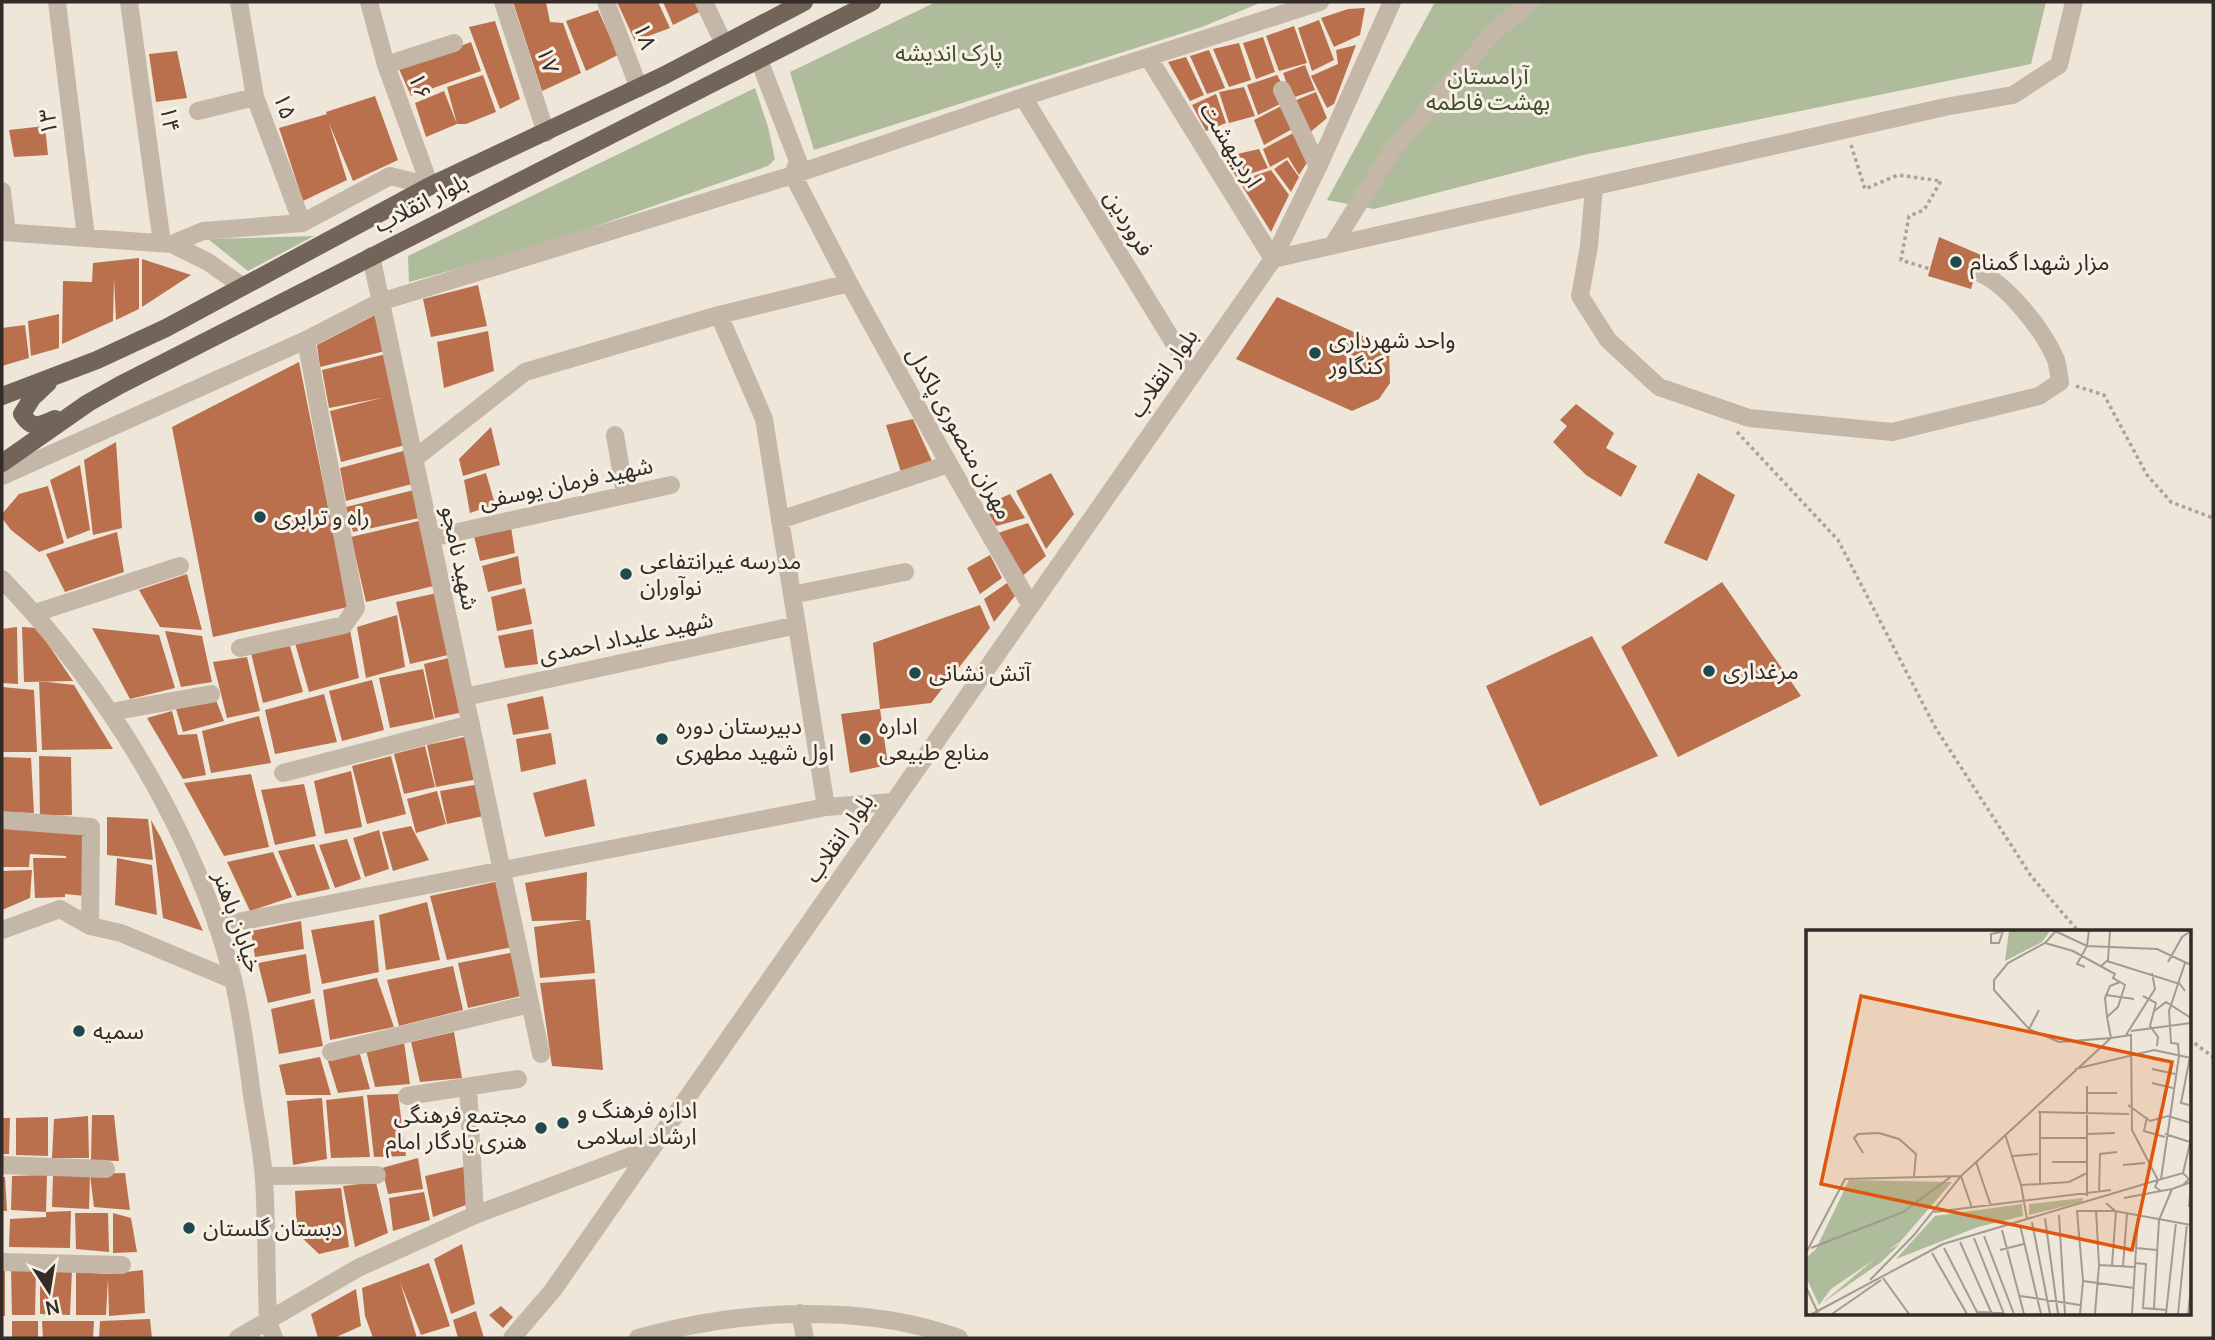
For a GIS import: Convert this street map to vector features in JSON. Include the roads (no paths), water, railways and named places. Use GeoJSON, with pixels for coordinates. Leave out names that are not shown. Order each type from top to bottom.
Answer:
{"type":"FeatureCollection","features":[{"type":"Feature","properties":{"kind":"main road","name":"بلوار انقلاب"},"geometry":{"type":"LineString","coordinates":[[2,463],[88,403],[872,2]]}},
{"type":"Feature","properties":{"kind":"main road","name":"بلوار انقلاب"},"geometry":{"type":"LineString","coordinates":[[2,396],[56,377],[166,328],[430,186],[639,88],[800,3]]}},
{"type":"Feature","properties":{"kind":"main road"},"geometry":{"type":"LineString","coordinates":[[746,33],[759,60]]}},
{"type":"Feature","properties":{"kind":"main road"},"geometry":{"type":"LineString","coordinates":[[56,377],[26,406],[22,414],[27,423],[35,426],[51,421],[88,403]]}},
{"type":"Feature","properties":{"kind":"street","name":"۱۳"},"geometry":{"type":"LineString","coordinates":[[57,2],[86,237]]}},
{"type":"Feature","properties":{"kind":"street","name":"۱۴"},"geometry":{"type":"LineString","coordinates":[[129,2],[167,243]]}},
{"type":"Feature","properties":{"kind":"street","name":"۱۵"},"geometry":{"type":"LineString","coordinates":[[239,2],[255,97],[302,223]]}},
{"type":"Feature","properties":{"kind":"street","name":"۱۶"},"geometry":{"type":"LineString","coordinates":[[369,2],[386,65],[430,186]]}},
{"type":"Feature","properties":{"kind":"street","name":"۱۷"},"geometry":{"type":"LineString","coordinates":[[503,2],[545,133]]}},
{"type":"Feature","properties":{"kind":"street","name":"۱۸"},"geometry":{"type":"LineString","coordinates":[[606,2],[639,88]]}},
{"type":"Feature","properties":{"kind":"street"},"geometry":{"type":"LineString","coordinates":[[704,2],[724,44]]}},
{"type":"Feature","properties":{"kind":"street"},"geometry":{"type":"LineString","coordinates":[[2,476],[306,340],[380,302],[793,175],[1023,97],[1320,2]]}},
{"type":"Feature","properties":{"kind":"street","name":"بلوار انقلاب"},"geometry":{"type":"LineString","coordinates":[[512,1338],[553,1290],[1273,259],[1318,167],[1392,2]]}},
{"type":"Feature","properties":{"kind":"street"},"geometry":{"type":"LineString","coordinates":[[1332,246],[1391,152],[1493,33],[1530,2]]}},
{"type":"Feature","properties":{"kind":"street"},"geometry":{"type":"LineString","coordinates":[[1273,259],[1945,107],[2013,95],[2059,65],[2074,2]]}},
{"type":"Feature","properties":{"kind":"street"},"geometry":{"type":"LineString","coordinates":[[386,65],[454,43]]}},
{"type":"Feature","properties":{"kind":"street","name":"اردیبهشت"},"geometry":{"type":"LineString","coordinates":[[1148,57],[1273,259]]}},
{"type":"Feature","properties":{"kind":"street","name":"مهران منصوری پاکدل"},"geometry":{"type":"LineString","coordinates":[[759,60],[798,161],[793,175],[849,283],[1031,606]]}},
{"type":"Feature","properties":{"kind":"street"},"geometry":{"type":"LineString","coordinates":[[1282,90],[1318,167]]}},
{"type":"Feature","properties":{"kind":"street"},"geometry":{"type":"LineString","coordinates":[[198,111],[255,97]]}},
{"type":"Feature","properties":{"kind":"street","name":"فروردین"},"geometry":{"type":"LineString","coordinates":[[1023,97],[1192,374]]}},
{"type":"Feature","properties":{"kind":"street"},"geometry":{"type":"LineString","coordinates":[[167,243],[203,231],[302,223],[390,176],[430,186]]}},
{"type":"Feature","properties":{"kind":"street"},"geometry":{"type":"LineString","coordinates":[[1594,187],[1589,246],[1580,296],[1608,340],[1659,387],[1749,418],[1892,432],[2039,396],[2060,382],[2056,360],[2030,317],[1989,276],[1977,272]]}},
{"type":"Feature","properties":{"kind":"street"},"geometry":{"type":"LineString","coordinates":[[2,191],[4,232],[167,243],[208,262],[242,286]]}},
{"type":"Feature","properties":{"kind":"street","name":"شهید نامجو"},"geometry":{"type":"LineString","coordinates":[[371,256],[541,1054]]}},
{"type":"Feature","properties":{"kind":"street"},"geometry":{"type":"LineString","coordinates":[[414,458],[525,372],[719,314],[849,283]]}},
{"type":"Feature","properties":{"kind":"street"},"geometry":{"type":"LineString","coordinates":[[719,314],[764,419],[826,807]]}},
{"type":"Feature","properties":{"kind":"street"},"geometry":{"type":"LineString","coordinates":[[240,648],[344,625],[356,608],[306,340]]}},
{"type":"Feature","properties":{"kind":"street"},"geometry":{"type":"LineString","coordinates":[[615,435],[625,494]]}},
{"type":"Feature","properties":{"kind":"street"},"geometry":{"type":"LineString","coordinates":[[780,520],[949,464]]}},
{"type":"Feature","properties":{"kind":"street","name":"شهید فرمان یوسفی"},"geometry":{"type":"LineString","coordinates":[[431,538],[671,485]]}},
{"type":"Feature","properties":{"kind":"street"},"geometry":{"type":"LineString","coordinates":[[35,614],[180,566]]}},
{"type":"Feature","properties":{"kind":"street"},"geometry":{"type":"LineString","coordinates":[[792,595],[905,572]]}},
{"type":"Feature","properties":{"kind":"street","name":"خیابان باهنر"},"geometry":{"type":"LineString","coordinates":[[2,579],[35,614],[111,712],[174,820],[217,926],[233,980],[245,1042],[264,1176],[271,1330]]}},
{"type":"Feature","properties":{"kind":"street","name":"شهید علیداد احمدی"},"geometry":{"type":"LineString","coordinates":[[465,697],[797,625]]}},
{"type":"Feature","properties":{"kind":"street"},"geometry":{"type":"LineString","coordinates":[[111,712],[211,694]]}},
{"type":"Feature","properties":{"kind":"street"},"geometry":{"type":"LineString","coordinates":[[283,773],[471,724]]}},
{"type":"Feature","properties":{"kind":"street"},"geometry":{"type":"LineString","coordinates":[[217,926],[826,807],[894,802]]}},
{"type":"Feature","properties":{"kind":"street"},"geometry":{"type":"LineString","coordinates":[[2,820],[92,827],[90,926]]}},
{"type":"Feature","properties":{"kind":"street"},"geometry":{"type":"LineString","coordinates":[[2,930],[60,909],[90,926],[121,933],[233,980]]}},
{"type":"Feature","properties":{"kind":"street"},"geometry":{"type":"LineString","coordinates":[[331,1052],[530,1004]]}},
{"type":"Feature","properties":{"kind":"street"},"geometry":{"type":"LineString","coordinates":[[407,1096],[517,1079]]}},
{"type":"Feature","properties":{"kind":"street"},"geometry":{"type":"LineString","coordinates":[[468,1087],[475,1214]]}},
{"type":"Feature","properties":{"kind":"street"},"geometry":{"type":"LineString","coordinates":[[238,1338],[271,1330],[358,1268],[475,1214],[652,1148]]}},
{"type":"Feature","properties":{"kind":"street"},"geometry":{"type":"LineString","coordinates":[[2,1165],[106,1169]]}},
{"type":"Feature","properties":{"kind":"street"},"geometry":{"type":"LineString","coordinates":[[264,1176],[377,1175]]}},
{"type":"Feature","properties":{"kind":"street"},"geometry":{"type":"LineString","coordinates":[[2,1262],[122,1265]]}},
{"type":"Feature","properties":{"kind":"street"},"geometry":{"type":"LineString","coordinates":[[800,1313],[805,1338]]}},
{"type":"Feature","properties":{"kind":"street"},"geometry":{"type":"LineString","coordinates":[[638,1338],[683,1325],[800,1313],[900,1322],[959,1338]]}},
{"type":"Feature","properties":{"kind":"place","name":"مزار شهدا گمنام"},"geometry":{"type":"Point","coordinates":[1956,262]}},
{"type":"Feature","properties":{"kind":"place","name":"واحد شهرداری کنگاور"},"geometry":{"type":"Point","coordinates":[1315,353]}},
{"type":"Feature","properties":{"kind":"place","name":"راه و ترابری"},"geometry":{"type":"Point","coordinates":[260,517]}},
{"type":"Feature","properties":{"kind":"place","name":"مدرسه غیرانتفاعی نوآوران"},"geometry":{"type":"Point","coordinates":[626,574]}},
{"type":"Feature","properties":{"kind":"place","name":"مرغداری"},"geometry":{"type":"Point","coordinates":[1709,671]}},
{"type":"Feature","properties":{"kind":"place","name":"آتش نشانی"},"geometry":{"type":"Point","coordinates":[915,673]}},
{"type":"Feature","properties":{"kind":"place","name":"دبیرستان دوره اول شهید مطهری"},"geometry":{"type":"Point","coordinates":[662,739]}},
{"type":"Feature","properties":{"kind":"place","name":"اداره منابع طبیعی"},"geometry":{"type":"Point","coordinates":[865,739]}},
{"type":"Feature","properties":{"kind":"place","name":"سمیه"},"geometry":{"type":"Point","coordinates":[79,1031]}},
{"type":"Feature","properties":{"kind":"place","name":"اداره فرهنگ و ارشاد اسلامی"},"geometry":{"type":"Point","coordinates":[563,1123]}},
{"type":"Feature","properties":{"kind":"place","name":"مجتمع فرهنگی هنری یادگار امام"},"geometry":{"type":"Point","coordinates":[541,1128]}},
{"type":"Feature","properties":{"kind":"place","name":"دبستان گلستان"},"geometry":{"type":"Point","coordinates":[189,1228]}},
{"type":"Feature","properties":{"kind":"park label","name":"پارک اندیشه"},"geometry":{"type":"Point","coordinates":[949,53]}},
{"type":"Feature","properties":{"kind":"park label","name":"آرامستان بهشت فاطمه"},"geometry":{"type":"Point","coordinates":[1488,89]}}]}
